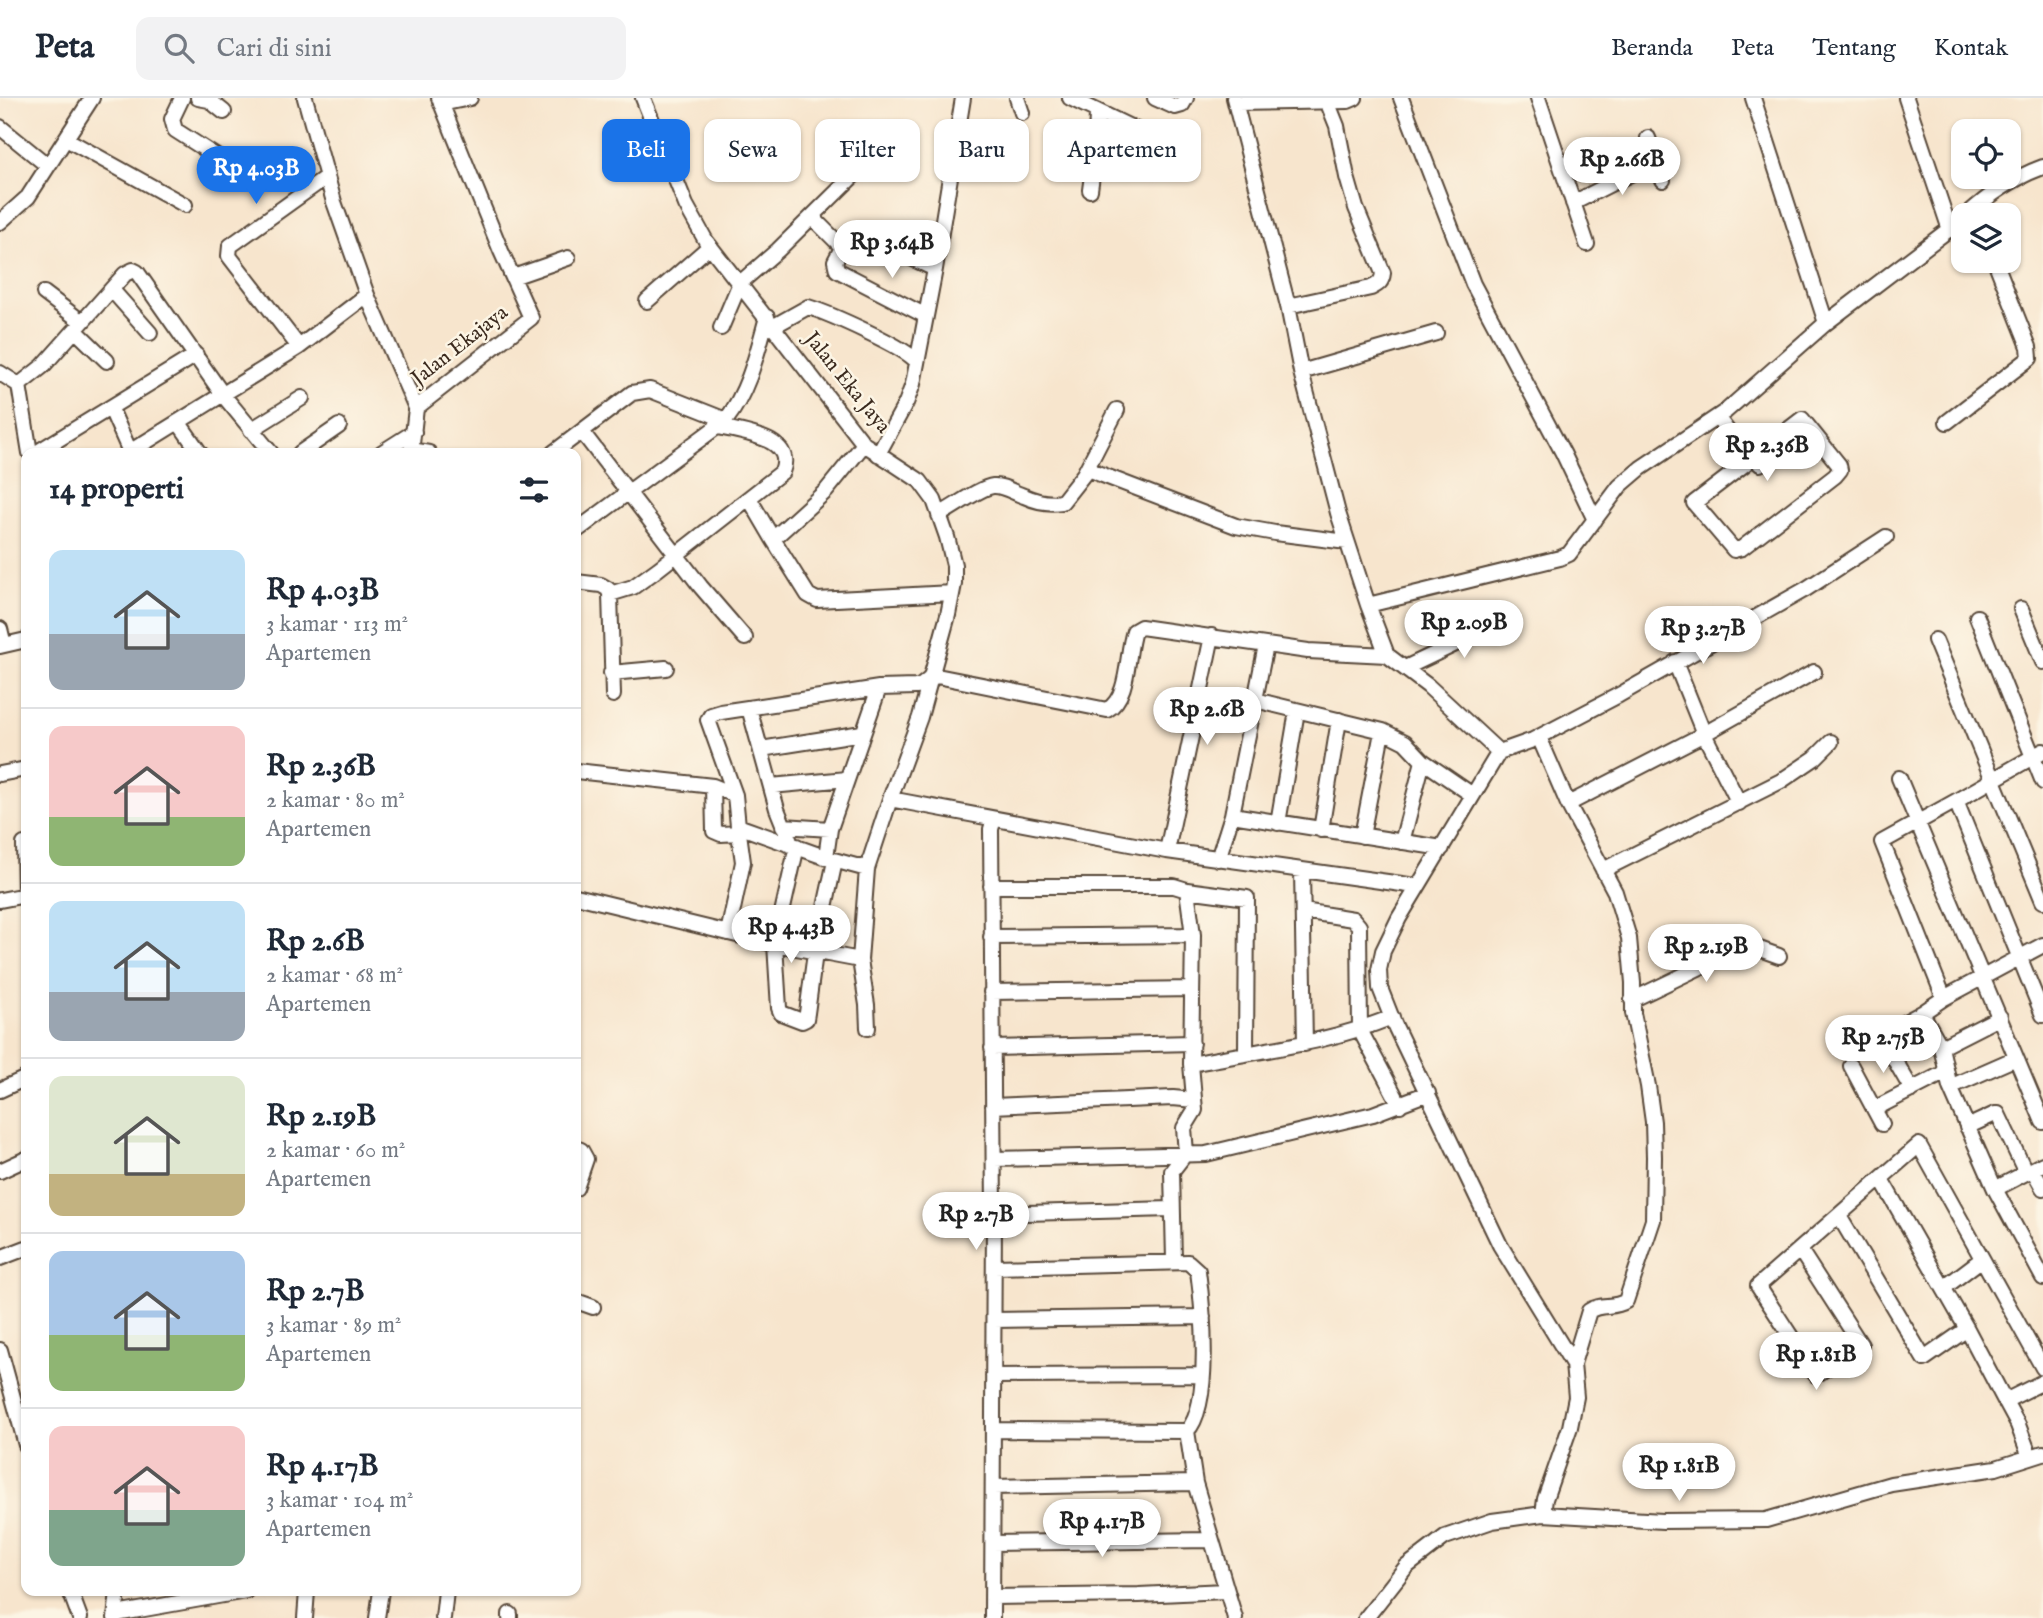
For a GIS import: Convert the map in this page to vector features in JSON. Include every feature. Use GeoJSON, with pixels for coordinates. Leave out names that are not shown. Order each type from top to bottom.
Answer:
{"type":"FeatureCollection","features":[{"type":"Feature","properties":{"kind":"street"},"geometry":{"type":"LineString","coordinates":[[0,222],[28,197],[92,98]]}},
{"type":"Feature","properties":{"kind":"street"},"geometry":{"type":"LineString","coordinates":[[182,98],[172,118],[175,130],[239,172]]}},
{"type":"Feature","properties":{"kind":"street"},"geometry":{"type":"LineString","coordinates":[[198,98],[209,100],[224,112]]}},
{"type":"Feature","properties":{"kind":"street"},"geometry":{"type":"LineString","coordinates":[[304,98],[326,177],[367,295],[416,408],[411,448]]}},
{"type":"Feature","properties":{"kind":"street"},"geometry":{"type":"LineString","coordinates":[[470,98],[440,101],[513,277],[568,258]]}},
{"type":"Feature","properties":{"kind":"street","name":"Jalan Eka Jaya"},"geometry":{"type":"LineString","coordinates":[[643,98],[686,205],[710,246],[864,444],[920,481],[934,500],[954,565],[952,593],[932,677],[867,869],[860,960],[867,1005],[867,1028]]}},
{"type":"Feature","properties":{"kind":"street"},"geometry":{"type":"LineString","coordinates":[[878,454],[906,403],[917,373],[963,98]]}},
{"type":"Feature","properties":{"kind":"street"},"geometry":{"type":"LineString","coordinates":[[1017,98],[1022,113]]}},
{"type":"Feature","properties":{"kind":"street"},"geometry":{"type":"LineString","coordinates":[[1070,98],[1114,119]]}},
{"type":"Feature","properties":{"kind":"street"},"geometry":{"type":"LineString","coordinates":[[1156,98],[1175,107],[1182,105],[1186,98]]}},
{"type":"Feature","properties":{"kind":"street"},"geometry":{"type":"LineString","coordinates":[[1355,98],[1348,101],[1235,100],[1288,306],[1301,372],[1347,542],[1387,655]]}},
{"type":"Feature","properties":{"kind":"street"},"geometry":{"type":"LineString","coordinates":[[1401,98],[1473,284],[1563,453],[1595,520]]}},
{"type":"Feature","properties":{"kind":"street"},"geometry":{"type":"LineString","coordinates":[[1538,98],[1587,244]]}},
{"type":"Feature","properties":{"kind":"street"},"geometry":{"type":"LineString","coordinates":[[1753,98],[1826,323]]}},
{"type":"Feature","properties":{"kind":"street"},"geometry":{"type":"LineString","coordinates":[[1368,605],[1560,558],[1574,550],[1620,486],[1717,417],[1826,323],[1950,230],[1906,98]]}},
{"type":"Feature","properties":{"kind":"street"},"geometry":{"type":"LineString","coordinates":[[1288,306],[1371,288],[1380,284],[1382,279],[1383,273],[1356,208],[1339,134],[1327,100]]}},
{"type":"Feature","properties":{"kind":"street"},"geometry":{"type":"LineString","coordinates":[[1097,111],[1097,119]]}},
{"type":"Feature","properties":{"kind":"street"},"geometry":{"type":"LineString","coordinates":[[0,127],[48,166]]}},
{"type":"Feature","properties":{"kind":"street"},"geometry":{"type":"LineString","coordinates":[[1648,138],[1663,180]]}},
{"type":"Feature","properties":{"kind":"street"},"geometry":{"type":"LineString","coordinates":[[66,139],[184,205]]}},
{"type":"Feature","properties":{"kind":"street"},"geometry":{"type":"LineString","coordinates":[[1573,202],[1656,160]]}},
{"type":"Feature","properties":{"kind":"street"},"geometry":{"type":"LineString","coordinates":[[1985,203],[2015,178],[2043,167]]}},
{"type":"Feature","properties":{"kind":"street"},"geometry":{"type":"LineString","coordinates":[[299,347],[229,256],[228,250],[326,177]]}},
{"type":"Feature","properties":{"kind":"street"},"geometry":{"type":"LineString","coordinates":[[721,328],[740,284],[847,182]]}},
{"type":"Feature","properties":{"kind":"street"},"geometry":{"type":"LineString","coordinates":[[1090,190],[1091,182]]}},
{"type":"Feature","properties":{"kind":"street"},"geometry":{"type":"LineString","coordinates":[[812,217],[842,247]]}},
{"type":"Feature","properties":{"kind":"street"},"geometry":{"type":"LineString","coordinates":[[926,316],[837,270],[835,261],[850,233],[855,232],[935,269]]}},
{"type":"Feature","properties":{"kind":"street"},"geometry":{"type":"LineString","coordinates":[[647,301],[710,246]]}},
{"type":"Feature","properties":{"kind":"street"},"geometry":{"type":"LineString","coordinates":[[19,385],[43,366],[125,274],[133,270],[223,395],[267,448]]}},
{"type":"Feature","properties":{"kind":"street"},"geometry":{"type":"LineString","coordinates":[[1947,422],[2030,358],[2029,346],[2000,273]]}},
{"type":"Feature","properties":{"kind":"street","name":"Jalan Ekajaya"},"geometry":{"type":"LineString","coordinates":[[416,408],[531,318],[513,277]]}},
{"type":"Feature","properties":{"kind":"street"},"geometry":{"type":"LineString","coordinates":[[112,290],[150,333]]}},
{"type":"Feature","properties":{"kind":"street"},"geometry":{"type":"LineString","coordinates":[[44,293],[79,327],[107,361]]}},
{"type":"Feature","properties":{"kind":"street"},"geometry":{"type":"LineString","coordinates":[[139,448],[299,347],[367,295]]}},
{"type":"Feature","properties":{"kind":"street"},"geometry":{"type":"LineString","coordinates":[[581,527],[721,423],[741,396],[770,322],[808,307],[910,354],[917,362]]}},
{"type":"Feature","properties":{"kind":"street"},"geometry":{"type":"LineString","coordinates":[[1301,372],[1436,333]]}},
{"type":"Feature","properties":{"kind":"street"},"geometry":{"type":"LineString","coordinates":[[45,448],[196,355]]}},
{"type":"Feature","properties":{"kind":"street"},"geometry":{"type":"LineString","coordinates":[[0,373],[19,385],[29,448]]}},
{"type":"Feature","properties":{"kind":"street"},"geometry":{"type":"LineString","coordinates":[[561,448],[632,393],[650,390],[721,423],[774,443],[785,456],[786,463],[782,472],[633,587],[610,594]]}},
{"type":"Feature","properties":{"kind":"street"},"geometry":{"type":"LineString","coordinates":[[251,430],[302,398]]}},
{"type":"Feature","properties":{"kind":"street"},"geometry":{"type":"LineString","coordinates":[[111,409],[131,448]]}},
{"type":"Feature","properties":{"kind":"street"},"geometry":{"type":"LineString","coordinates":[[939,515],[994,486],[1047,502],[1062,502],[1087,469],[1117,410]]}},
{"type":"Feature","properties":{"kind":"street"},"geometry":{"type":"LineString","coordinates":[[1717,417],[1751,462]]}},
{"type":"Feature","properties":{"kind":"street"},"geometry":{"type":"LineString","coordinates":[[1802,419],[1839,465],[1839,473],[1738,551],[1730,548],[1694,503],[1751,462],[1802,419]]}},
{"type":"Feature","properties":{"kind":"street"},"geometry":{"type":"LineString","coordinates":[[179,423],[196,448]]}},
{"type":"Feature","properties":{"kind":"street"},"geometry":{"type":"LineString","coordinates":[[307,448],[339,426]]}},
{"type":"Feature","properties":{"kind":"street"},"geometry":{"type":"LineString","coordinates":[[389,448],[414,432]]}},
{"type":"Feature","properties":{"kind":"street"},"geometry":{"type":"LineString","coordinates":[[582,432],[745,638]]}},
{"type":"Feature","properties":{"kind":"street"},"geometry":{"type":"LineString","coordinates":[[773,539],[826,492],[864,444]]}},
{"type":"Feature","properties":{"kind":"street"},"geometry":{"type":"LineString","coordinates":[[1087,469],[1236,526],[1347,542]]}},
{"type":"Feature","properties":{"kind":"street"},"geometry":{"type":"LineString","coordinates":[[749,498],[808,596],[817,600],[952,593]]}},
{"type":"Feature","properties":{"kind":"street"},"geometry":{"type":"LineString","coordinates":[[1573,1364],[1500,1245],[1392,1017],[1380,988],[1379,970],[1383,951],[1416,886],[1499,752],[1539,737],[1619,695],[1806,589],[1886,537]]}},
{"type":"Feature","properties":{"kind":"street"},"geometry":{"type":"LineString","coordinates":[[581,583],[601,585],[608,589],[610,594],[612,695]]}},
{"type":"Feature","properties":{"kind":"street"},"geometry":{"type":"LineString","coordinates":[[2021,609],[2043,662]]}},
{"type":"Feature","properties":{"kind":"street"},"geometry":{"type":"LineString","coordinates":[[1977,617],[2038,753],[2043,782]]}},
{"type":"Feature","properties":{"kind":"street"},"geometry":{"type":"LineString","coordinates":[[1405,668],[1508,619]]}},
{"type":"Feature","properties":{"kind":"street"},"geometry":{"type":"LineString","coordinates":[[728,933],[743,862],[735,795],[708,720],[711,715],[721,712],[879,688],[916,687],[932,677],[1107,710],[1115,705],[1118,699],[1134,631],[1149,627],[1308,651],[1387,655],[1428,686],[1499,752]]}},
{"type":"Feature","properties":{"kind":"street"},"geometry":{"type":"LineString","coordinates":[[0,629],[2,646],[21,641]]}},
{"type":"Feature","properties":{"kind":"street"},"geometry":{"type":"LineString","coordinates":[[1167,851],[1212,636]]}},
{"type":"Feature","properties":{"kind":"street"},"geometry":{"type":"LineString","coordinates":[[1934,640],[2043,901]]}},
{"type":"Feature","properties":{"kind":"street"},"geometry":{"type":"LineString","coordinates":[[1218,859],[1232,815],[1266,645]]}},
{"type":"Feature","properties":{"kind":"street"},"geometry":{"type":"LineString","coordinates":[[1675,662],[1704,734],[1739,803]]}},
{"type":"Feature","properties":{"kind":"street"},"geometry":{"type":"LineString","coordinates":[[611,673],[666,668]]}},
{"type":"Feature","properties":{"kind":"street"},"geometry":{"type":"LineString","coordinates":[[1568,804],[1704,734],[1814,672]]}},
{"type":"Feature","properties":{"kind":"street"},"geometry":{"type":"LineString","coordinates":[[749,708],[783,826],[794,845],[775,943],[779,1008],[781,1013],[802,1021],[806,1019],[830,859],[830,829],[879,688]]}},
{"type":"Feature","properties":{"kind":"street"},"geometry":{"type":"LineString","coordinates":[[1255,700],[1382,732],[1405,742],[1423,761],[1471,794]]}},
{"type":"Feature","properties":{"kind":"street"},"geometry":{"type":"LineString","coordinates":[[1278,823],[1297,711]]}},
{"type":"Feature","properties":{"kind":"street"},"geometry":{"type":"LineString","coordinates":[[1321,830],[1339,720]]}},
{"type":"Feature","properties":{"kind":"street"},"geometry":{"type":"LineString","coordinates":[[1362,836],[1382,732]]}},
{"type":"Feature","properties":{"kind":"street"},"geometry":{"type":"LineString","coordinates":[[761,749],[862,733]]}},
{"type":"Feature","properties":{"kind":"street"},"geometry":{"type":"LineString","coordinates":[[1539,737],[1568,804],[1623,914],[1629,938],[1635,1030],[1653,1122],[1653,1220],[1626,1301],[1589,1311],[1573,1364],[1576,1397],[1570,1427],[1545,1499],[1543,1514]]}},
{"type":"Feature","properties":{"kind":"street"},"geometry":{"type":"LineString","coordinates":[[1603,870],[1781,781],[1815,758],[1831,741]]}},
{"type":"Feature","properties":{"kind":"street"},"geometry":{"type":"LineString","coordinates":[[1944,998],[1882,842],[2038,753]]}},
{"type":"Feature","properties":{"kind":"street"},"geometry":{"type":"LineString","coordinates":[[1402,842],[1423,761]]}},
{"type":"Feature","properties":{"kind":"street"},"geometry":{"type":"LineString","coordinates":[[0,774],[21,770]]}},
{"type":"Feature","properties":{"kind":"street"},"geometry":{"type":"LineString","coordinates":[[581,772],[713,786],[735,795]]}},
{"type":"Feature","properties":{"kind":"street"},"geometry":{"type":"LineString","coordinates":[[1899,778],[2043,1122]]}},
{"type":"Feature","properties":{"kind":"street"},"geometry":{"type":"LineString","coordinates":[[771,786],[847,779]]}},
{"type":"Feature","properties":{"kind":"street"},"geometry":{"type":"LineString","coordinates":[[713,786],[714,831],[721,834],[738,830],[867,869]]}},
{"type":"Feature","properties":{"kind":"street"},"geometry":{"type":"LineString","coordinates":[[890,799],[1167,851],[1416,886]]}},
{"type":"Feature","properties":{"kind":"street"},"geometry":{"type":"LineString","coordinates":[[1956,801],[2043,1015]]}},
{"type":"Feature","properties":{"kind":"street"},"geometry":{"type":"LineString","coordinates":[[1232,815],[1442,848]]}},
{"type":"Feature","properties":{"kind":"street"},"geometry":{"type":"LineString","coordinates":[[992,1618],[994,1159],[991,829],[994,819]]}},
{"type":"Feature","properties":{"kind":"street"},"geometry":{"type":"LineString","coordinates":[[783,826],[830,829]]}},
{"type":"Feature","properties":{"kind":"street"},"geometry":{"type":"LineString","coordinates":[[1302,871],[1305,1044]]}},
{"type":"Feature","properties":{"kind":"street"},"geometry":{"type":"LineString","coordinates":[[991,886],[1174,886],[1247,898],[1246,1053]]}},
{"type":"Feature","properties":{"kind":"street"},"geometry":{"type":"LineString","coordinates":[[1174,1261],[1172,1171],[1187,1150],[1184,1128],[1194,1114],[1191,1064],[1193,935],[1187,890]]}},
{"type":"Feature","properties":{"kind":"street"},"geometry":{"type":"LineString","coordinates":[[0,900],[21,896]]}},
{"type":"Feature","properties":{"kind":"street"},"geometry":{"type":"LineString","coordinates":[[581,898],[815,953],[860,960]]}},
{"type":"Feature","properties":{"kind":"street"},"geometry":{"type":"LineString","coordinates":[[1303,911],[1353,919],[1359,926],[1360,1030],[1400,1105]]}},
{"type":"Feature","properties":{"kind":"street"},"geometry":{"type":"LineString","coordinates":[[991,937],[1193,935]]}},
{"type":"Feature","properties":{"kind":"street"},"geometry":{"type":"LineString","coordinates":[[1912,1090],[1885,1043],[1885,1033],[2043,945]]}},
{"type":"Feature","properties":{"kind":"street"},"geometry":{"type":"LineString","coordinates":[[1632,1000],[1740,948],[1754,947],[1779,957]]}},
{"type":"Feature","properties":{"kind":"street"},"geometry":{"type":"LineString","coordinates":[[991,992],[1192,989]]}},
{"type":"Feature","properties":{"kind":"street"},"geometry":{"type":"LineString","coordinates":[[1922,1013],[1941,1047],[1950,1087],[1995,1189],[2043,1278]]}},
{"type":"Feature","properties":{"kind":"street"},"geometry":{"type":"LineString","coordinates":[[1191,1064],[1305,1044],[1360,1030],[1392,1017]]}},
{"type":"Feature","properties":{"kind":"street"},"geometry":{"type":"LineString","coordinates":[[1941,1047],[2000,1017]]}},
{"type":"Feature","properties":{"kind":"street"},"geometry":{"type":"LineString","coordinates":[[992,1048],[1192,1043]]}},
{"type":"Feature","properties":{"kind":"street"},"geometry":{"type":"LineString","coordinates":[[1950,1087],[2016,1058]]}},
{"type":"Feature","properties":{"kind":"street"},"geometry":{"type":"LineString","coordinates":[[1852,1066],[1882,1125]]}},
{"type":"Feature","properties":{"kind":"street"},"geometry":{"type":"LineString","coordinates":[[1874,1109],[1945,1070]]}},
{"type":"Feature","properties":{"kind":"street"},"geometry":{"type":"LineString","coordinates":[[0,1090],[21,1080]]}},
{"type":"Feature","properties":{"kind":"street"},"geometry":{"type":"LineString","coordinates":[[994,1159],[1206,1154],[1319,1128],[1400,1105],[1428,1093]]}},
{"type":"Feature","properties":{"kind":"street"},"geometry":{"type":"LineString","coordinates":[[993,1106],[1173,1098],[1194,1100]]}},
{"type":"Feature","properties":{"kind":"street"},"geometry":{"type":"LineString","coordinates":[[1967,1127],[1998,1114],[2034,1169],[2043,1188]]}},
{"type":"Feature","properties":{"kind":"street"},"geometry":{"type":"LineString","coordinates":[[1800,1250],[1861,1345],[1816,1375],[1758,1286],[1919,1145],[2043,1368]]}},
{"type":"Feature","properties":{"kind":"street"},"geometry":{"type":"LineString","coordinates":[[581,1150],[586,1159],[581,1174]]}},
{"type":"Feature","properties":{"kind":"street"},"geometry":{"type":"LineString","coordinates":[[0,1171],[21,1161]]}},
{"type":"Feature","properties":{"kind":"street"},"geometry":{"type":"LineString","coordinates":[[1995,1189],[2034,1169]]}},
{"type":"Feature","properties":{"kind":"street"},"geometry":{"type":"LineString","coordinates":[[1366,1618],[1406,1567],[1445,1537],[1492,1521],[1543,1514],[1663,1521],[1766,1520],[1891,1484],[1996,1468],[2038,1453],[2018,1425],[1945,1287],[1881,1179]]}},
{"type":"Feature","properties":{"kind":"street"},"geometry":{"type":"LineString","coordinates":[[994,1214],[1171,1209]]}},
{"type":"Feature","properties":{"kind":"street"},"geometry":{"type":"LineString","coordinates":[[1839,1216],[1924,1359],[1967,1329]]}},
{"type":"Feature","properties":{"kind":"street"},"geometry":{"type":"LineString","coordinates":[[0,1258],[21,1250]]}},
{"type":"Feature","properties":{"kind":"street"},"geometry":{"type":"LineString","coordinates":[[1945,1287],[1982,1259]]}},
{"type":"Feature","properties":{"kind":"street"},"geometry":{"type":"LineString","coordinates":[[994,1267],[1174,1261],[1188,1262],[1198,1271],[1203,1317],[1202,1375],[1197,1418],[1187,1431],[1195,1483],[1235,1618]]}},
{"type":"Feature","properties":{"kind":"street"},"geometry":{"type":"LineString","coordinates":[[581,1303],[593,1307]]}},
{"type":"Feature","properties":{"kind":"street"},"geometry":{"type":"LineString","coordinates":[[993,1320],[1203,1317]]}},
{"type":"Feature","properties":{"kind":"street"},"geometry":{"type":"LineString","coordinates":[[0,1350],[21,1420]]}},
{"type":"Feature","properties":{"kind":"street"},"geometry":{"type":"LineString","coordinates":[[993,1376],[1202,1375]]}},
{"type":"Feature","properties":{"kind":"street"},"geometry":{"type":"LineString","coordinates":[[2005,1401],[2043,1382]]}},
{"type":"Feature","properties":{"kind":"street"},"geometry":{"type":"LineString","coordinates":[[993,1430],[1187,1431]]}},
{"type":"Feature","properties":{"kind":"street"},"geometry":{"type":"LineString","coordinates":[[993,1488],[1195,1483]]}},
{"type":"Feature","properties":{"kind":"street"},"geometry":{"type":"LineString","coordinates":[[993,1543],[1210,1540]]}},
{"type":"Feature","properties":{"kind":"street"},"geometry":{"type":"LineString","coordinates":[[993,1597],[1225,1591]]}},
{"type":"Feature","properties":{"kind":"street"},"geometry":{"type":"LineString","coordinates":[[72,1596],[80,1618]]}},
{"type":"Feature","properties":{"kind":"street"},"geometry":{"type":"LineString","coordinates":[[118,1596],[116,1616],[220,1596]]}},
{"type":"Feature","properties":{"kind":"street"},"geometry":{"type":"LineString","coordinates":[[305,1618],[307,1596]]}},
{"type":"Feature","properties":{"kind":"street"},"geometry":{"type":"LineString","coordinates":[[377,1618],[380,1596]]}},
{"type":"Feature","properties":{"kind":"street"},"geometry":{"type":"LineString","coordinates":[[443,1618],[445,1596]]}}]}
